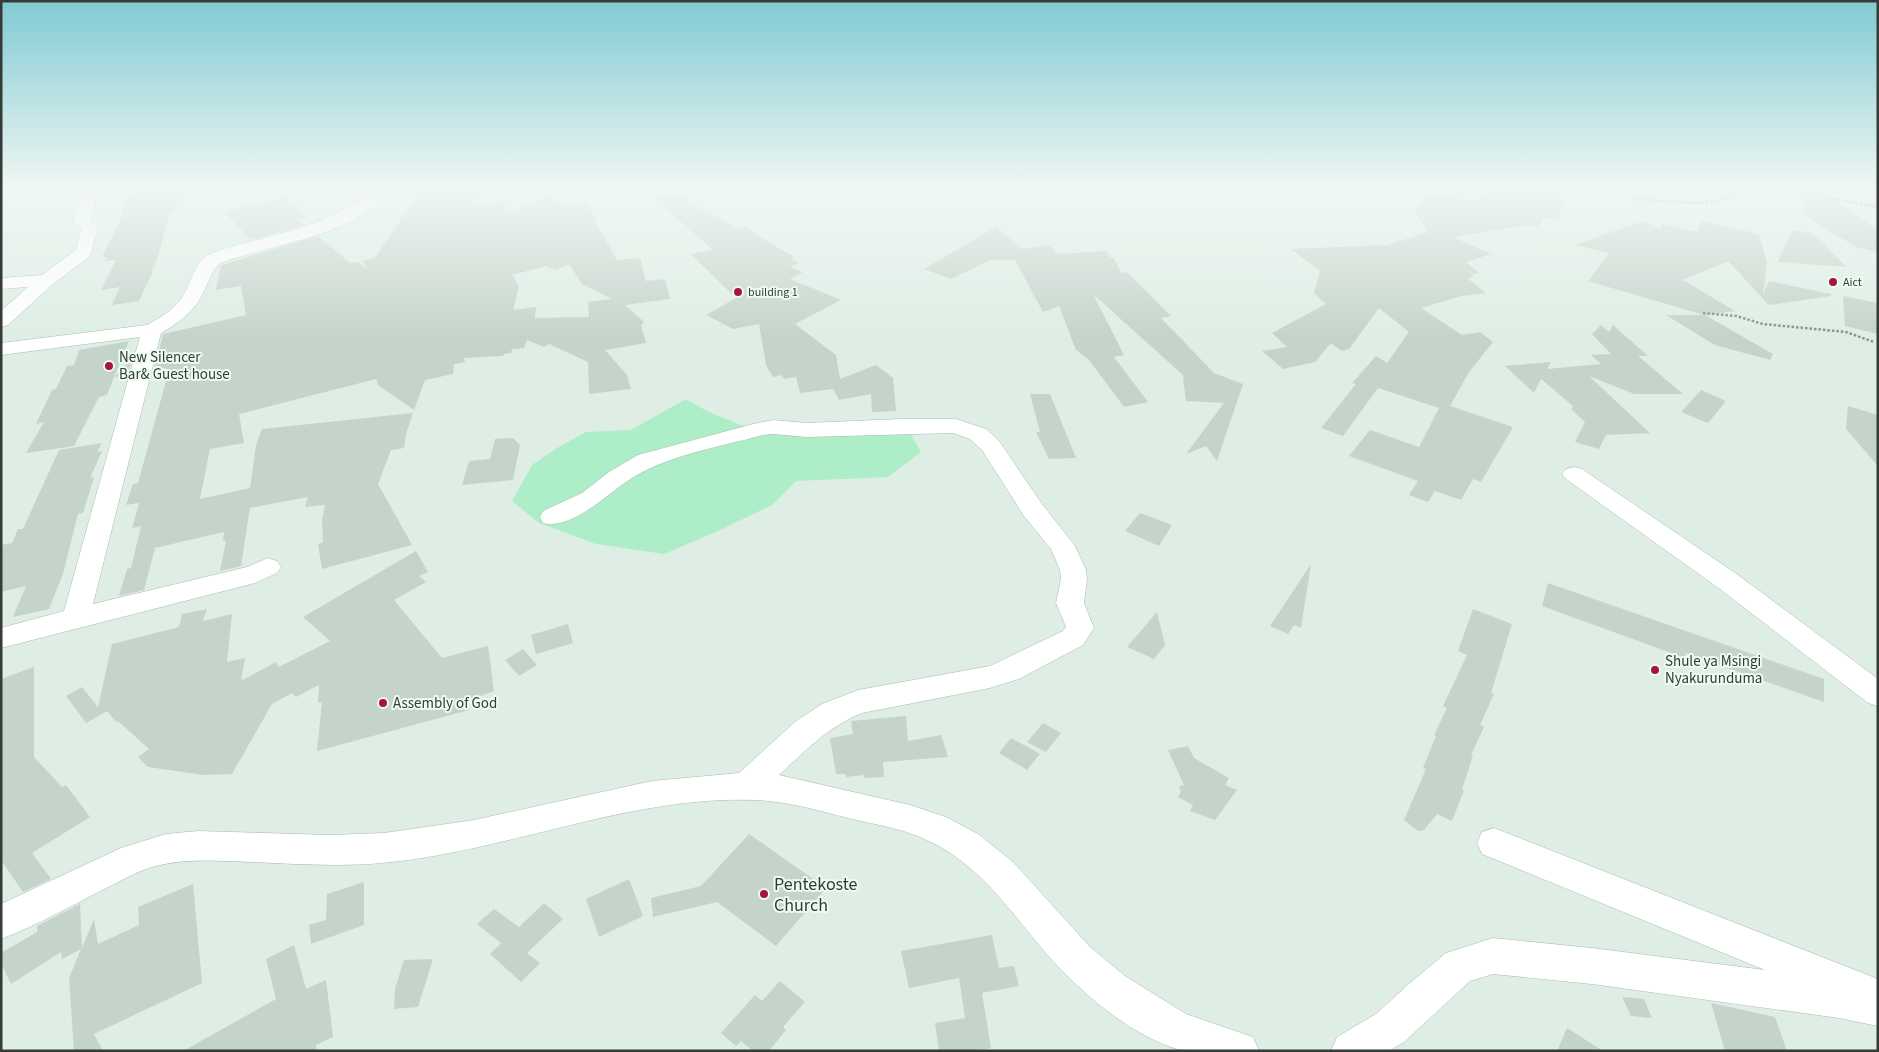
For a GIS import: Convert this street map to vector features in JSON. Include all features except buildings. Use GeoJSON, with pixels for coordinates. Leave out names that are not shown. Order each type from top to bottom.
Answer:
{"type":"FeatureCollection","features":[{"type":"Feature","properties":{"kind":"street"},"geometry":{"type":"LineString","coordinates":[[1,321],[47,280],[76,261],[84,252],[88,237]]}},
{"type":"Feature","properties":{"kind":"street"},"geometry":{"type":"LineString","coordinates":[[1,349],[152,330],[183,308],[191,297],[205,268],[214,259],[284,237]]}},
{"type":"Feature","properties":{"kind":"street"},"geometry":{"type":"LineString","coordinates":[[1,284],[47,280]]}},
{"type":"Feature","properties":{"kind":"street"},"geometry":{"type":"LineString","coordinates":[[76,618],[152,330]]}},
{"type":"Feature","properties":{"kind":"street"},"geometry":{"type":"LineString","coordinates":[[552,517],[591,498],[617,477],[646,460],[760,429],[773,427],[812,430],[901,426],[956,426],[978,434],[991,446],[1032,510],[1062,546],[1074,579],[1070,603],[1080,628],[1078,633],[1072,638],[1008,671],[858,702],[833,712],[807,730],[746,785]]}},
{"type":"Feature","properties":{"kind":"street"},"geometry":{"type":"LineString","coordinates":[[1574,474],[1729,582],[1878,694]]}},
{"type":"Feature","properties":{"kind":"street"},"geometry":{"type":"LineString","coordinates":[[1,638],[255,574],[268,567]]}},
{"type":"Feature","properties":{"kind":"street"},"geometry":{"type":"LineString","coordinates":[[1,922],[123,863],[151,852],[171,848],[202,846],[348,850],[408,846],[640,798],[704,788],[746,785],[804,794],[887,812],[917,821],[948,834],[970,846],[995,866],[1076,959],[1131,1004],[1184,1035],[1239,1051]]}},
{"type":"Feature","properties":{"kind":"street"},"geometry":{"type":"LineString","coordinates":[[1494,843],[1878,997]]}},
{"type":"Feature","properties":{"kind":"street"},"geometry":{"type":"LineString","coordinates":[[1351,1051],[1390,1028],[1423,996],[1459,966],[1493,956],[1602,967],[1839,999],[1878,1007]]}},
{"type":"Feature","properties":{"kind":"path"},"geometry":{"type":"LineString","coordinates":[[1703,313],[1736,316],[1771,325],[1846,332],[1874,342]]}},
{"type":"Feature","properties":{"kind":"green space"},"geometry":{"type":"Polygon","coordinates":[[[686,399],[707,411],[753,430],[908,429],[921,452],[888,477],[796,481],[772,505],[664,554],[596,544],[539,523],[512,501],[532,465],[557,448],[586,432],[631,430],[686,399]]]}},
{"type":"Feature","properties":{"kind":"place","name":"Aict"},"geometry":{"type":"Point","coordinates":[1833,282]}},
{"type":"Feature","properties":{"kind":"place","name":"building 1"},"geometry":{"type":"Point","coordinates":[738,292]}},
{"type":"Feature","properties":{"kind":"place","name":"New Silencer Bar& Guest house"},"geometry":{"type":"Point","coordinates":[109,366]}},
{"type":"Feature","properties":{"kind":"place","name":"Shule ya Msingi Nyakurunduma"},"geometry":{"type":"Point","coordinates":[1655,670]}},
{"type":"Feature","properties":{"kind":"place","name":"Assembly of God"},"geometry":{"type":"Point","coordinates":[383,703]}},
{"type":"Feature","properties":{"kind":"place","name":"Pentekoste Church"},"geometry":{"type":"Point","coordinates":[764,894]}}]}
